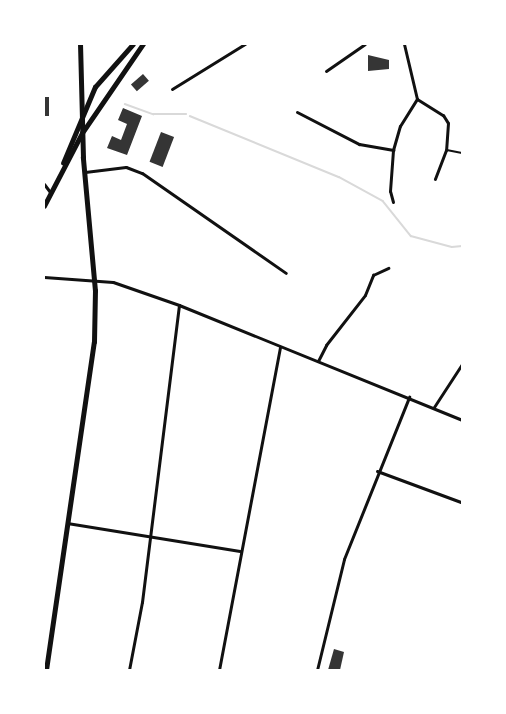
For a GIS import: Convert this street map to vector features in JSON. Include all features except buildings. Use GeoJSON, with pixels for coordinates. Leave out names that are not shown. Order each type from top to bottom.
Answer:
{"type":"FeatureCollection","features":[{"type":"Feature","properties":{"kind":"main road"},"geometry":{"type":"LineString","coordinates":[[46,670],[90,383],[94,279],[84,172],[80,44]]}},
{"type":"Feature","properties":{"kind":"main road"},"geometry":{"type":"LineString","coordinates":[[58,175],[81,111],[107,69],[134,44]]}},
{"type":"Feature","properties":{"kind":"main road"},"geometry":{"type":"LineString","coordinates":[[44,206],[58,175],[82,133],[143,44]]}},
{"type":"Feature","properties":{"kind":"street"},"geometry":{"type":"LineString","coordinates":[[172,89],[245,44]]}},
{"type":"Feature","properties":{"kind":"street"},"geometry":{"type":"LineString","coordinates":[[326,71],[365,44]]}},
{"type":"Feature","properties":{"kind":"street"},"geometry":{"type":"LineString","coordinates":[[393,202],[390,191],[393,150],[400,126],[417,99],[404,44]]}},
{"type":"Feature","properties":{"kind":"street"},"geometry":{"type":"LineString","coordinates":[[417,99],[444,115],[448,123],[446,150],[435,179]]}},
{"type":"Feature","properties":{"kind":"street"},"geometry":{"type":"LineString","coordinates":[[297,112],[359,144],[393,150]]}},
{"type":"Feature","properties":{"kind":"street"},"geometry":{"type":"LineString","coordinates":[[84,172],[126,168],[142,173],[286,273]]}},
{"type":"Feature","properties":{"kind":"street"},"geometry":{"type":"LineString","coordinates":[[44,184],[50,192]]}},
{"type":"Feature","properties":{"kind":"street"},"geometry":{"type":"LineString","coordinates":[[318,361],[326,345],[365,295],[373,275],[388,267]]}},
{"type":"Feature","properties":{"kind":"street"},"geometry":{"type":"LineString","coordinates":[[44,277],[94,279],[178,304],[409,396],[462,420]]}},
{"type":"Feature","properties":{"kind":"street"},"geometry":{"type":"LineString","coordinates":[[129,670],[150,538],[178,304]]}},
{"type":"Feature","properties":{"kind":"street"},"geometry":{"type":"LineString","coordinates":[[219,670],[280,346]]}},
{"type":"Feature","properties":{"kind":"street"},"geometry":{"type":"LineString","coordinates":[[434,407],[462,364]]}},
{"type":"Feature","properties":{"kind":"street"},"geometry":{"type":"LineString","coordinates":[[317,670],[344,559],[377,471],[409,396]]}},
{"type":"Feature","properties":{"kind":"street"},"geometry":{"type":"LineString","coordinates":[[377,471],[461,502]]}},
{"type":"Feature","properties":{"kind":"street"},"geometry":{"type":"LineString","coordinates":[[67,524],[240,551]]}},
{"type":"Feature","properties":{"kind":"lane"},"geometry":{"type":"LineString","coordinates":[[446,150],[462,153]]}},
{"type":"Feature","properties":{"kind":"waterway"},"geometry":{"type":"LineString","coordinates":[[125,104],[153,114],[186,114]]}},
{"type":"Feature","properties":{"kind":"waterway"},"geometry":{"type":"LineString","coordinates":[[190,116],[339,177],[383,201],[411,236],[452,247],[462,246]]}}]}
